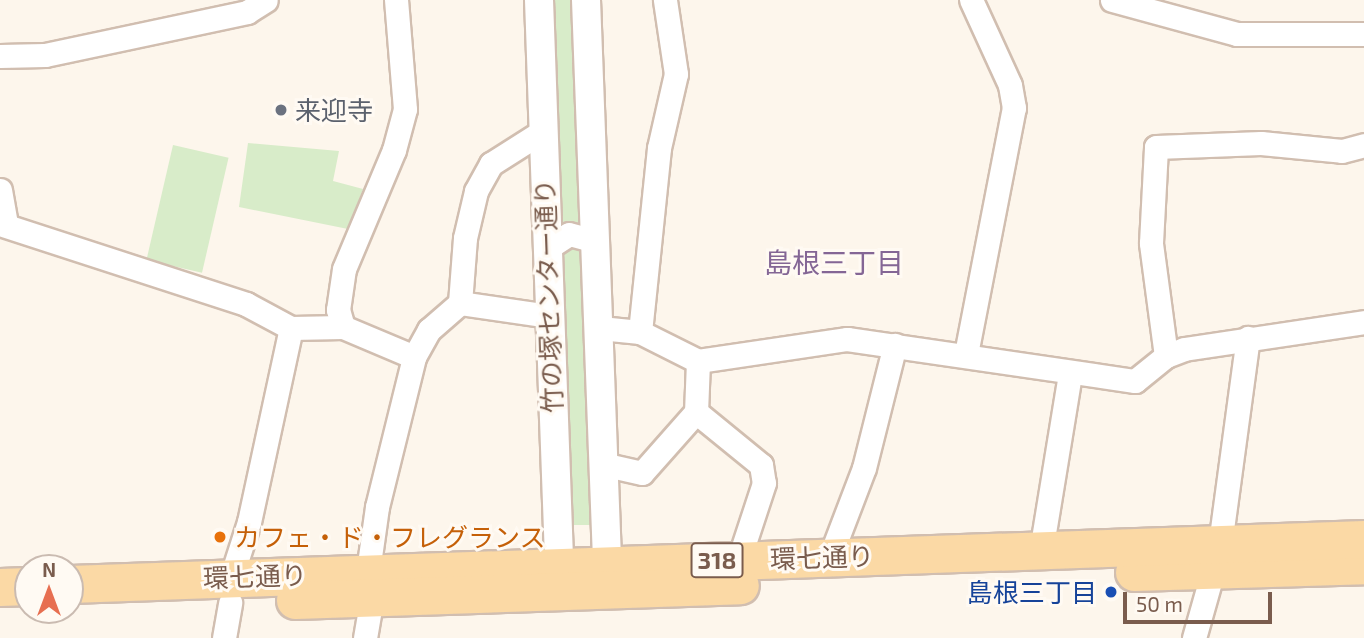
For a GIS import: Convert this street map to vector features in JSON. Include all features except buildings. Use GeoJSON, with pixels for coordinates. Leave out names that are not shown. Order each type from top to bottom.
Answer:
{"type":"FeatureCollection","features":[{"type":"Feature","properties":{"kind":"main road","name":"環七通り"},"geometry":{"type":"LineString","coordinates":[[84,606],[230,590],[1217,557],[1364,539]]}},
{"type":"Feature","properties":{"kind":"main road","name":"環七通り"},"geometry":{"type":"LineString","coordinates":[[608,577],[739,559],[1041,551],[1364,565]]}},
{"type":"Feature","properties":{"kind":"main road","name":"環七通り"},"geometry":{"type":"LineString","coordinates":[[84,585],[230,590]]}},
{"type":"Feature","properties":{"kind":"street"},"geometry":{"type":"LineString","coordinates":[[0,56],[45,55],[223,8],[247,12],[266,0]]}},
{"type":"Feature","properties":{"kind":"street"},"geometry":{"type":"LineString","coordinates":[[344,327],[338,310],[344,269],[394,150],[405,109],[396,0]]}},
{"type":"Feature","properties":{"kind":"street","name":"竹の塚センター通り"},"geometry":{"type":"LineString","coordinates":[[539,0],[559,578]]}},
{"type":"Feature","properties":{"kind":"street","name":"竹の塚センター通り"},"geometry":{"type":"LineString","coordinates":[[586,0],[608,577]]}},
{"type":"Feature","properties":{"kind":"street"},"geometry":{"type":"LineString","coordinates":[[640,332],[659,148],[676,74],[665,0]]}},
{"type":"Feature","properties":{"kind":"street"},"geometry":{"type":"LineString","coordinates":[[966,354],[1014,108],[1010,85],[971,0]]}},
{"type":"Feature","properties":{"kind":"street"},"geometry":{"type":"LineString","coordinates":[[1112,0],[1237,34],[1364,34]]}},
{"type":"Feature","properties":{"kind":"street"},"geometry":{"type":"LineString","coordinates":[[366,638],[377,508],[414,356],[429,330],[460,303],[465,238],[476,191],[491,164],[542,131]]}},
{"type":"Feature","properties":{"kind":"street"},"geometry":{"type":"LineString","coordinates":[[1166,356],[1159,332],[1151,243],[1156,147],[1261,143],[1342,151],[1364,145]]}},
{"type":"Feature","properties":{"kind":"street"},"geometry":{"type":"LineString","coordinates":[[0,190],[3,224],[93,258],[246,304],[291,328],[344,327],[414,356]]}},
{"type":"Feature","properties":{"kind":"street"},"geometry":{"type":"LineString","coordinates":[[546,249],[569,234],[595,241]]}},
{"type":"Feature","properties":{"kind":"street"},"geometry":{"type":"LineString","coordinates":[[460,303],[549,316]]}},
{"type":"Feature","properties":{"kind":"street"},"geometry":{"type":"LineString","coordinates":[[600,328],[640,332],[698,361],[847,339],[966,354],[1070,373],[1135,381],[1166,356],[1248,338],[1364,322]]}},
{"type":"Feature","properties":{"kind":"street"},"geometry":{"type":"LineString","coordinates":[[224,638],[230,590],[249,522],[291,328]]}},
{"type":"Feature","properties":{"kind":"street"},"geometry":{"type":"LineString","coordinates":[[1194,638],[1217,557],[1248,338]]}},
{"type":"Feature","properties":{"kind":"street"},"geometry":{"type":"LineString","coordinates":[[830,557],[864,468],[895,345]]}},
{"type":"Feature","properties":{"kind":"street"},"geometry":{"type":"LineString","coordinates":[[603,464],[642,473],[695,412],[698,361]]}},
{"type":"Feature","properties":{"kind":"street"},"geometry":{"type":"LineString","coordinates":[[1041,551],[1070,373]]}},
{"type":"Feature","properties":{"kind":"street"},"geometry":{"type":"LineString","coordinates":[[695,412],[761,466],[764,483],[739,559]]}},
{"type":"Feature","properties":{"kind":"green space"},"geometry":{"type":"Polygon","coordinates":[[[548,0],[581,0],[585,223],[557,226],[548,0]]]}},
{"type":"Feature","properties":{"kind":"green space"},"geometry":{"type":"Polygon","coordinates":[[[248,143],[339,151],[333,181],[363,189],[348,229],[239,207],[248,143]]]}},
{"type":"Feature","properties":{"kind":"green space"},"geometry":{"type":"Polygon","coordinates":[[[173,145],[229,158],[202,273],[146,260],[173,145]]]}},
{"type":"Feature","properties":{"kind":"green space"},"geometry":{"type":"Polygon","coordinates":[[[572,244],[590,250],[596,525],[569,525],[559,254],[572,244]]]}},
{"type":"Feature","properties":{"kind":"place","name":"来迎寺"},"geometry":{"type":"Point","coordinates":[281,110]}},
{"type":"Feature","properties":{"kind":"place","name":"カフェ・ド・フレグランス"},"geometry":{"type":"Point","coordinates":[220,537]}},
{"type":"Feature","properties":{"kind":"place","name":"島根三丁目"},"geometry":{"type":"Point","coordinates":[1111,592]}},
{"type":"Feature","properties":{"kind":"district","name":"島根三丁目"},"geometry":{"type":"Point","coordinates":[834,262]}}]}
